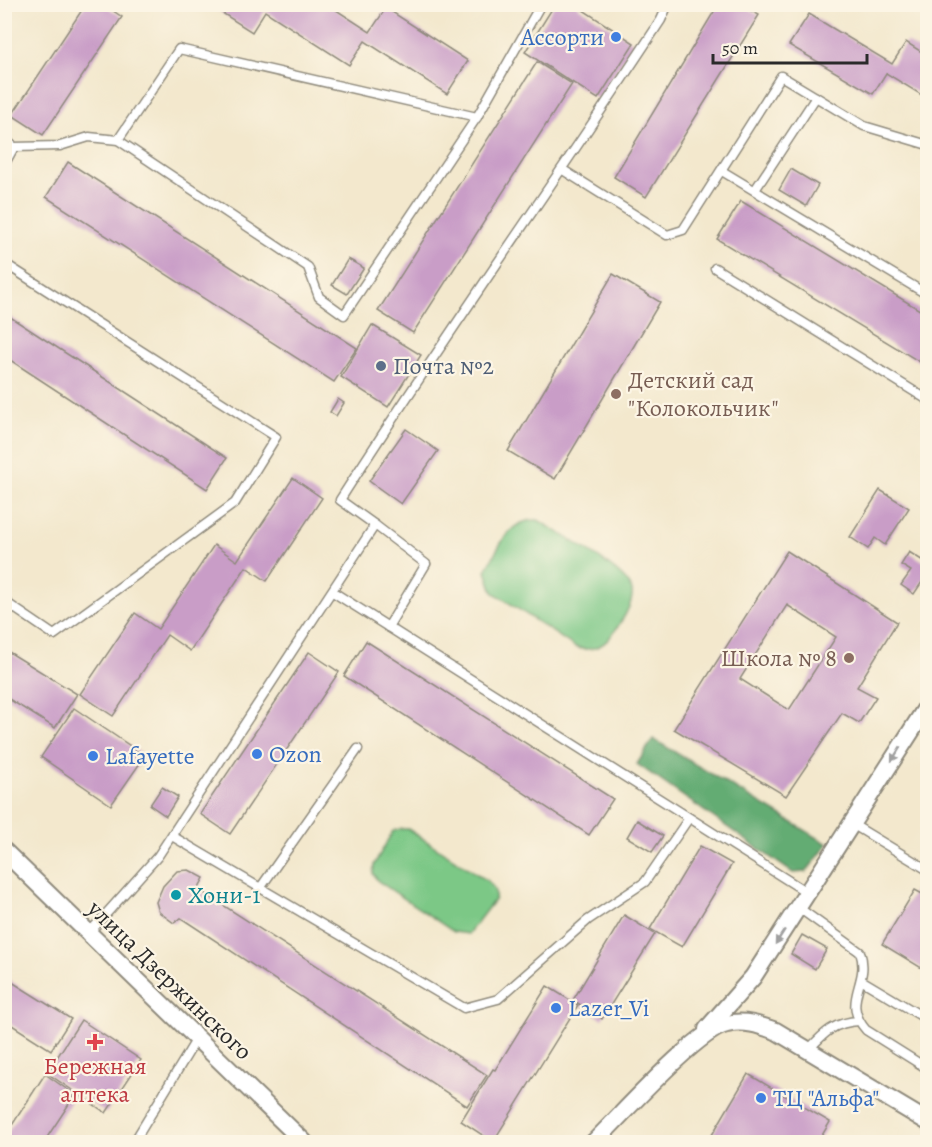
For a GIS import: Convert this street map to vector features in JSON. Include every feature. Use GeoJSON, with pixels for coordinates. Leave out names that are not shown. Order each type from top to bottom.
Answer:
{"type":"FeatureCollection","features":[{"type":"Feature","properties":{"kind":"street"},"geometry":{"type":"LineString","coordinates":[[603,1140],[702,1036],[753,976],[799,908],[927,705]]}},
{"type":"Feature","properties":{"kind":"street","name":"улица Дзержинского"},"geometry":{"type":"LineString","coordinates":[[4,851],[304,1143]]}},
{"type":"Feature","properties":{"kind":"street"},"geometry":{"type":"LineString","coordinates":[[702,1036],[725,1024],[750,1022],[776,1031],[927,1122]]}},
{"type":"Feature","properties":{"kind":"lane"},"geometry":{"type":"LineString","coordinates":[[4,138],[14,147],[60,146],[89,137],[118,140],[308,267],[320,297],[344,315],[477,117],[541,4]]}},
{"type":"Feature","properties":{"kind":"lane"},"geometry":{"type":"LineString","coordinates":[[388,627],[426,564],[340,500],[385,429],[563,170],[661,20],[668,4]]}},
{"type":"Feature","properties":{"kind":"lane"},"geometry":{"type":"LineString","coordinates":[[118,140],[179,49],[477,117]]}},
{"type":"Feature","properties":{"kind":"lane"},"geometry":{"type":"LineString","coordinates":[[563,170],[667,235],[683,230],[781,76],[864,126],[927,145]]}},
{"type":"Feature","properties":{"kind":"lane"},"geometry":{"type":"LineString","coordinates":[[755,190],[816,97]]}},
{"type":"Feature","properties":{"kind":"lane"},"geometry":{"type":"LineString","coordinates":[[4,165],[14,147]]}},
{"type":"Feature","properties":{"kind":"lane"},"geometry":{"type":"LineString","coordinates":[[722,171],[927,295]]}},
{"type":"Feature","properties":{"kind":"lane"},"geometry":{"type":"LineString","coordinates":[[4,263],[276,437],[235,503],[54,636],[4,601]]}},
{"type":"Feature","properties":{"kind":"lane"},"geometry":{"type":"LineString","coordinates":[[715,268],[927,400]]}},
{"type":"Feature","properties":{"kind":"lane"},"geometry":{"type":"LineString","coordinates":[[88,934],[158,856],[375,525]]}},
{"type":"Feature","properties":{"kind":"lane"},"geometry":{"type":"LineString","coordinates":[[333,592],[808,893]]}},
{"type":"Feature","properties":{"kind":"lane"},"geometry":{"type":"LineString","coordinates":[[261,887],[358,749]]}},
{"type":"Feature","properties":{"kind":"lane"},"geometry":{"type":"LineString","coordinates":[[172,836],[464,1008],[498,999],[588,920],[645,882],[689,818]]}},
{"type":"Feature","properties":{"kind":"lane"},"geometry":{"type":"LineString","coordinates":[[852,824],[927,870]]}},
{"type":"Feature","properties":{"kind":"lane"},"geometry":{"type":"LineString","coordinates":[[799,908],[860,952],[864,967],[854,996],[859,1021],[866,1029],[927,1069]]}},
{"type":"Feature","properties":{"kind":"lane"},"geometry":{"type":"LineString","coordinates":[[861,980],[927,1020]]}},
{"type":"Feature","properties":{"kind":"lane"},"geometry":{"type":"LineString","coordinates":[[808,1050],[830,1028],[841,1022],[859,1021]]}},
{"type":"Feature","properties":{"kind":"lane"},"geometry":{"type":"LineString","coordinates":[[134,1143],[196,1040]]}},
{"type":"Feature","properties":{"kind":"green space"},"geometry":{"type":"Polygon","coordinates":[[[538,520],[606,563],[619,573],[632,591],[631,602],[625,615],[611,636],[599,646],[590,649],[575,647],[493,592],[486,571],[500,544],[519,524],[538,520]]]}},
{"type":"Feature","properties":{"kind":"green space"},"geometry":{"type":"Polygon","coordinates":[[[653,739],[828,844],[806,872],[793,873],[637,764],[653,739]]]}},
{"type":"Feature","properties":{"kind":"green space"},"geometry":{"type":"Polygon","coordinates":[[[408,829],[488,881],[493,887],[495,899],[468,934],[454,932],[378,881],[373,874],[374,865],[393,831],[408,829]]]}},
{"type":"Feature","properties":{"kind":"building"},"geometry":{"type":"Polygon","coordinates":[[[86,4],[103,4],[122,17],[43,135],[12,115],[86,4]]]}},
{"type":"Feature","properties":{"kind":"building"},"geometry":{"type":"Polygon","coordinates":[[[208,4],[327,4],[370,32],[386,8],[468,61],[447,94],[365,41],[349,65],[265,11],[252,32],[208,4]]]}},
{"type":"Feature","properties":{"kind":"building"},"geometry":{"type":"Polygon","coordinates":[[[555,4],[574,4],[634,43],[598,99],[525,52],[555,4]]]}},
{"type":"Feature","properties":{"kind":"building"},"geometry":{"type":"Polygon","coordinates":[[[718,5],[740,5],[759,15],[646,197],[614,177],[718,5]]]}},
{"type":"Feature","properties":{"kind":"building"},"geometry":{"type":"Polygon","coordinates":[[[809,14],[892,64],[906,42],[928,56],[928,99],[886,73],[873,94],[789,45],[809,14]]]}},
{"type":"Feature","properties":{"kind":"building"},"geometry":{"type":"Polygon","coordinates":[[[537,62],[572,84],[413,333],[378,311],[537,62]]]}},
{"type":"Feature","properties":{"kind":"building"},"geometry":{"type":"Polygon","coordinates":[[[68,162],[357,348],[334,382],[46,197],[68,162]]]}},
{"type":"Feature","properties":{"kind":"building"},"geometry":{"type":"Polygon","coordinates":[[[791,169],[818,185],[806,206],[779,190],[791,169]]]}},
{"type":"Feature","properties":{"kind":"building"},"geometry":{"type":"Polygon","coordinates":[[[741,201],[928,315],[928,367],[717,239],[741,201]]]}},
{"type":"Feature","properties":{"kind":"building"},"geometry":{"type":"Polygon","coordinates":[[[348,259],[364,268],[347,294],[332,285],[348,259]]]}},
{"type":"Feature","properties":{"kind":"building"},"geometry":{"type":"Polygon","coordinates":[[[613,274],[660,302],[555,479],[508,451],[613,274]]]}},
{"type":"Feature","properties":{"kind":"building"},"geometry":{"type":"Polygon","coordinates":[[[4,313],[227,458],[207,489],[4,356],[4,313]]]}},
{"type":"Feature","properties":{"kind":"building","name":"Почта №2"},"geometry":{"type":"Polygon","coordinates":[[[372,325],[421,355],[388,407],[341,377],[372,325]]]}},
{"type":"Feature","properties":{"kind":"building"},"geometry":{"type":"Polygon","coordinates":[[[338,399],[344,403],[336,416],[330,412],[338,399]]]}},
{"type":"Feature","properties":{"kind":"building"},"geometry":{"type":"Polygon","coordinates":[[[406,429],[438,451],[401,504],[369,481],[406,429]]]}},
{"type":"Feature","properties":{"kind":"building"},"geometry":{"type":"Polygon","coordinates":[[[293,478],[322,498],[267,581],[246,567],[190,651],[167,635],[113,716],[80,694],[135,613],[158,629],[214,545],[237,561],[293,478]]]}},
{"type":"Feature","properties":{"kind":"building"},"geometry":{"type":"Polygon","coordinates":[[[880,490],[909,508],[885,545],[875,538],[868,549],[850,537],[880,490]]]}},
{"type":"Feature","properties":{"kind":"building","name":"Школа № 8"},"geometry":{"type":"Polygon","coordinates":[[[787,551],[897,622],[857,687],[876,697],[859,723],[842,713],[786,796],[674,729],[787,551]],[[787,605],[740,679],[789,710],[836,637],[787,605]]]}},
{"type":"Feature","properties":{"kind":"building"},"geometry":{"type":"Polygon","coordinates":[[[909,552],[928,564],[928,573],[914,594],[901,585],[911,571],[901,565],[909,552]]]}},
{"type":"Feature","properties":{"kind":"building"},"geometry":{"type":"Polygon","coordinates":[[[366,641],[613,799],[589,835],[344,676],[366,641]]]}},
{"type":"Feature","properties":{"kind":"building"},"geometry":{"type":"Polygon","coordinates":[[[4,649],[77,694],[55,728],[4,696],[4,649]]]}},
{"type":"Feature","properties":{"kind":"building"},"geometry":{"type":"Polygon","coordinates":[[[309,652],[339,672],[230,834],[200,814],[309,652]]]}},
{"type":"Feature","properties":{"kind":"building","name":"Lafayette"},"geometry":{"type":"Polygon","coordinates":[[[74,708],[145,756],[111,805],[41,757],[74,708]]]}},
{"type":"Feature","properties":{"kind":"building"},"geometry":{"type":"Polygon","coordinates":[[[162,787],[178,797],[166,816],[150,805],[162,787]]]}},
{"type":"Feature","properties":{"kind":"building"},"geometry":{"type":"Polygon","coordinates":[[[637,820],[663,836],[652,852],[627,837],[637,820]]]}},
{"type":"Feature","properties":{"kind":"building"},"geometry":{"type":"Polygon","coordinates":[[[700,846],[732,864],[682,947],[650,929],[700,846]]]}},
{"type":"Feature","properties":{"kind":"building"},"geometry":{"type":"Polygon","coordinates":[[[189,870],[204,878],[198,889],[487,1075],[467,1106],[181,918],[174,923],[159,912],[156,902],[163,886],[177,871],[189,870]]]}},
{"type":"Feature","properties":{"kind":"building"},"geometry":{"type":"Polygon","coordinates":[[[915,890],[928,897],[928,972],[882,944],[915,890]]]}},
{"type":"Feature","properties":{"kind":"building"},"geometry":{"type":"Polygon","coordinates":[[[624,915],[655,934],[602,1019],[573,1000],[624,915]]]}},
{"type":"Feature","properties":{"kind":"building"},"geometry":{"type":"Polygon","coordinates":[[[802,935],[827,949],[815,969],[791,954],[802,935]]]}},
{"type":"Feature","properties":{"kind":"building"},"geometry":{"type":"Polygon","coordinates":[[[4,977],[71,1019],[51,1050],[4,1020],[4,977]]]}},
{"type":"Feature","properties":{"kind":"building"},"geometry":{"type":"Polygon","coordinates":[[[547,986],[578,1005],[493,1142],[461,1121],[547,986]]]}},
{"type":"Feature","properties":{"kind":"building"},"geometry":{"type":"Polygon","coordinates":[[[81,1020],[141,1060],[106,1113],[47,1073],[81,1020]]]}},
{"type":"Feature","properties":{"kind":"building"},"geometry":{"type":"Polygon","coordinates":[[[45,1074],[75,1095],[44,1142],[5,1142],[5,1136],[45,1074]]]}},
{"type":"Feature","properties":{"kind":"building","name":"ТЦ \"Альфа\""},"geometry":{"type":"Polygon","coordinates":[[[748,1074],[830,1122],[818,1142],[714,1142],[709,1140],[748,1074]]]}},
{"type":"Feature","properties":{"kind":"place","name":"Ассорти"},"geometry":{"type":"Point","coordinates":[616,37]}},
{"type":"Feature","properties":{"kind":"place","name":"Почта №2"},"geometry":{"type":"Point","coordinates":[381,366]}},
{"type":"Feature","properties":{"kind":"place","name":"Детский сад \"Колокольчик\""},"geometry":{"type":"Point","coordinates":[616,394]}},
{"type":"Feature","properties":{"kind":"place","name":"Школа № 8"},"geometry":{"type":"Point","coordinates":[849,658]}},
{"type":"Feature","properties":{"kind":"place","name":"Ozon"},"geometry":{"type":"Point","coordinates":[257,754]}},
{"type":"Feature","properties":{"kind":"place","name":"Lafayette"},"geometry":{"type":"Point","coordinates":[93,756]}},
{"type":"Feature","properties":{"kind":"place","name":"Хони-1"},"geometry":{"type":"Point","coordinates":[176,895]}},
{"type":"Feature","properties":{"kind":"place","name":"Lazer_Vi"},"geometry":{"type":"Point","coordinates":[556,1008]}},
{"type":"Feature","properties":{"kind":"place","name":"Бережная аптека"},"geometry":{"type":"Point","coordinates":[95,1042]}},
{"type":"Feature","properties":{"kind":"place","name":"ТЦ \"Альфа\""},"geometry":{"type":"Point","coordinates":[761,1098]}}]}
